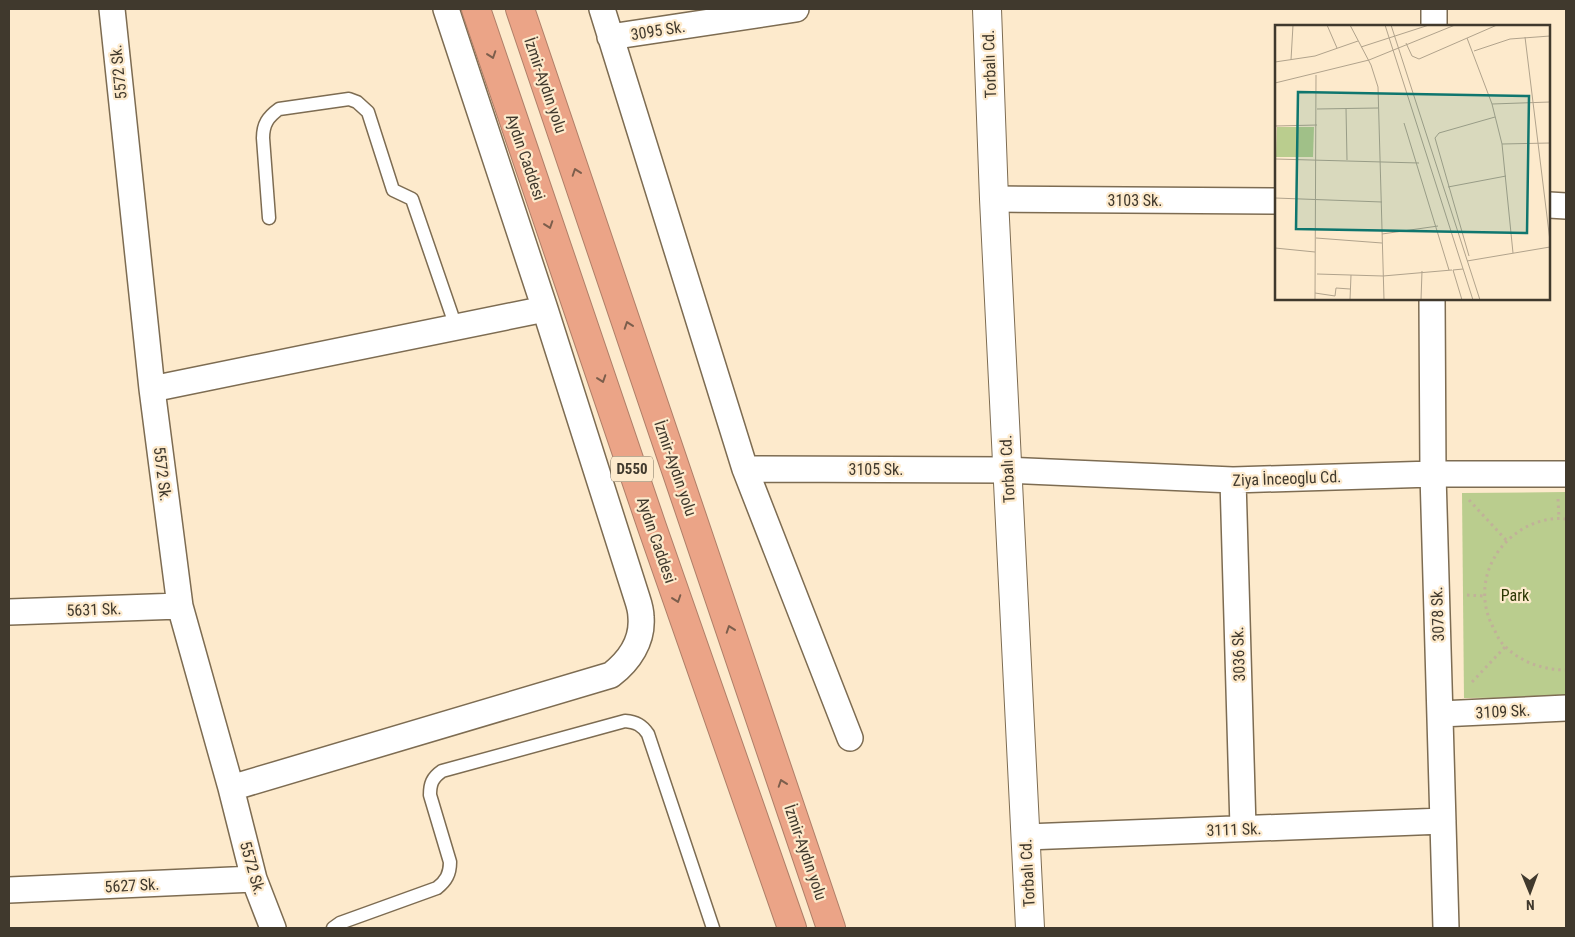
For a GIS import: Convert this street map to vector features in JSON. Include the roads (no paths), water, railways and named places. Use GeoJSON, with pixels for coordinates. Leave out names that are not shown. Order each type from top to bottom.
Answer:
{"type":"FeatureCollection","features":[{"type":"Feature","properties":{"kind":"highway","name":"Aydın Caddesi"},"geometry":{"type":"LineString","coordinates":[[476,9],[652,527],[792,928]]}},
{"type":"Feature","properties":{"kind":"highway","name":"İzmir-Aydın yolu"},"geometry":{"type":"LineString","coordinates":[[520,9],[831,928]]}},
{"type":"Feature","properties":{"kind":"main road","name":"Torbalı Cd."},"geometry":{"type":"LineString","coordinates":[[987,9],[994,198],[1030,928]]}},
{"type":"Feature","properties":{"kind":"street","name":"5572 Sk."},"geometry":{"type":"LineString","coordinates":[[112,9],[152,389],[180,606],[232,788],[254,879],[272,928]]}},
{"type":"Feature","properties":{"kind":"street"},"geometry":{"type":"LineString","coordinates":[[232,788],[611,675],[623,666],[633,653],[639,638],[642,618],[637,598],[545,309],[446,9]]}},
{"type":"Feature","properties":{"kind":"street"},"geometry":{"type":"LineString","coordinates":[[602,9],[745,469],[850,738]]}},
{"type":"Feature","properties":{"kind":"street","name":"3095 Sk."},"geometry":{"type":"LineString","coordinates":[[610,37],[796,9]]}},
{"type":"Feature","properties":{"kind":"street"},"geometry":{"type":"LineString","coordinates":[[1434,9],[1434,25]]}},
{"type":"Feature","properties":{"kind":"street","name":"3103 Sk."},"geometry":{"type":"LineString","coordinates":[[994,198],[1275,201]]}},
{"type":"Feature","properties":{"kind":"street"},"geometry":{"type":"LineString","coordinates":[[1550,206],[1566,206]]}},
{"type":"Feature","properties":{"kind":"street","name":"3078 Sk."},"geometry":{"type":"LineString","coordinates":[[1432,300],[1433,474],[1446,928]]}},
{"type":"Feature","properties":{"kind":"street"},"geometry":{"type":"LineString","coordinates":[[152,389],[545,309]]}},
{"type":"Feature","properties":{"kind":"street","name":"3105 Sk."},"geometry":{"type":"LineString","coordinates":[[745,469],[1008,470]]}},
{"type":"Feature","properties":{"kind":"street","name":"Ziya İnceoglu Cd."},"geometry":{"type":"LineString","coordinates":[[1008,470],[1232,480],[1433,474],[1562,485]]}},
{"type":"Feature","properties":{"kind":"street","name":"3036 Sk."},"geometry":{"type":"LineString","coordinates":[[1232,480],[1243,828]]}},
{"type":"Feature","properties":{"kind":"street","name":"5631 Sk."},"geometry":{"type":"LineString","coordinates":[[9,612],[180,606]]}},
{"type":"Feature","properties":{"kind":"street","name":"3109 Sk."},"geometry":{"type":"LineString","coordinates":[[1440,714],[1566,708]]}},
{"type":"Feature","properties":{"kind":"street","name":"3111 Sk."},"geometry":{"type":"LineString","coordinates":[[1026,837],[1443,821]]}},
{"type":"Feature","properties":{"kind":"street","name":"5627 Sk."},"geometry":{"type":"LineString","coordinates":[[9,890],[254,879]]}},
{"type":"Feature","properties":{"kind":"lane"},"geometry":{"type":"LineString","coordinates":[[269,218],[263,138],[266,121],[279,109],[349,99],[357,102],[368,112],[393,190],[412,199],[456,327]]}},
{"type":"Feature","properties":{"kind":"lane"},"geometry":{"type":"LineString","coordinates":[[333,928],[340,923],[438,888],[444,883],[450,870],[450,862],[430,796],[432,780],[436,775],[442,771],[625,721],[639,725],[648,734],[713,928]]}},
{"type":"Feature","properties":{"kind":"park label","name":"Park"},"geometry":{"type":"Point","coordinates":[1515,595]}}]}
